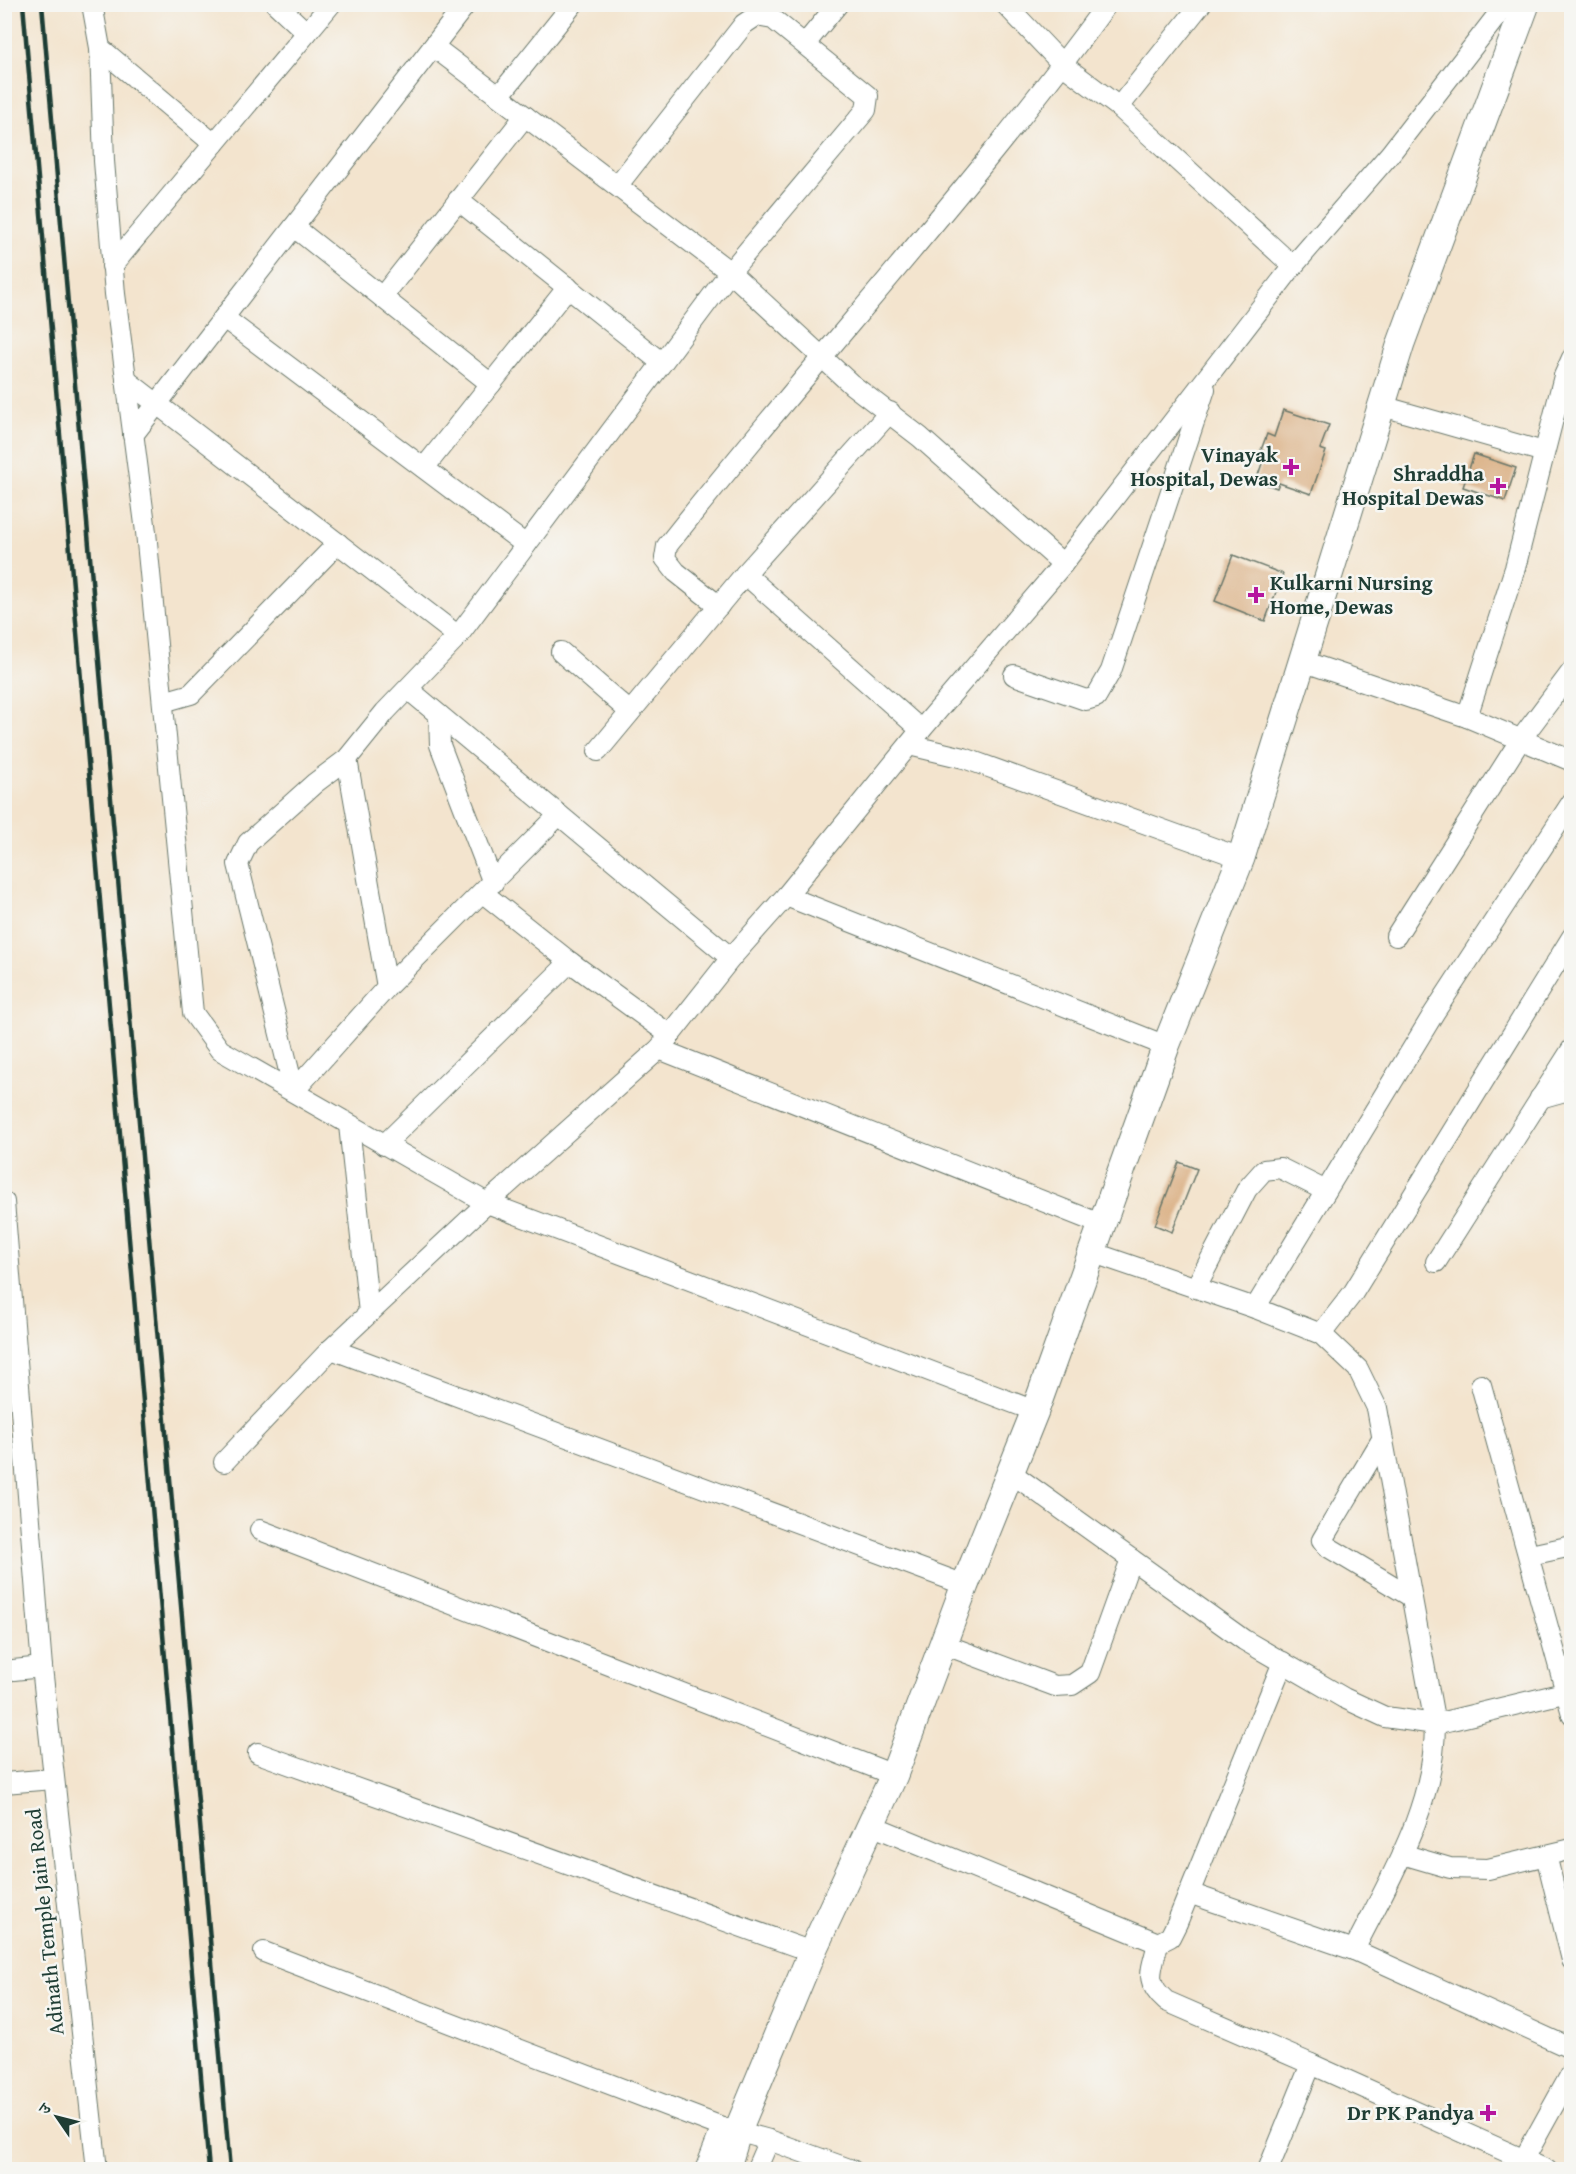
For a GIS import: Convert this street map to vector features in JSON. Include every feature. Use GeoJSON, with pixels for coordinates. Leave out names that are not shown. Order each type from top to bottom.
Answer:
{"type":"FeatureCollection","features":[{"type":"Feature","properties":{"kind":"street"},"geometry":{"type":"LineString","coordinates":[[92,4],[100,48],[104,161],[112,266],[163,702],[193,1013],[220,1050],[487,1203],[1035,1411]]}},
{"type":"Feature","properties":{"kind":"street"},"geometry":{"type":"LineString","coordinates":[[276,4],[307,33]]}},
{"type":"Feature","properties":{"kind":"street"},"geometry":{"type":"LineString","coordinates":[[112,266],[331,4]]}},
{"type":"Feature","properties":{"kind":"street"},"geometry":{"type":"LineString","coordinates":[[133,435],[466,4]]}},
{"type":"Feature","properties":{"kind":"street"},"geometry":{"type":"LineString","coordinates":[[498,96],[573,4]]}},
{"type":"Feature","properties":{"kind":"street"},"geometry":{"type":"LineString","coordinates":[[805,44],[838,4]]}},
{"type":"Feature","properties":{"kind":"street"},"geometry":{"type":"LineString","coordinates":[[1005,4],[1063,65],[1119,107],[1293,266]]}},
{"type":"Feature","properties":{"kind":"street"},"geometry":{"type":"LineString","coordinates":[[719,606],[676,572],[665,558],[668,546],[735,460],[824,358],[1063,65],[1107,4]]}},
{"type":"Feature","properties":{"kind":"street"},"geometry":{"type":"LineString","coordinates":[[1119,107],[1201,4]]}},
{"type":"Feature","properties":{"kind":"street"},"geometry":{"type":"LineString","coordinates":[[224,1462],[331,1349],[487,1203],[665,1042],[731,958],[786,896],[921,730],[1063,564],[1293,266],[1390,154],[1506,4]]}},
{"type":"Feature","properties":{"kind":"street"},"geometry":{"type":"LineString","coordinates":[[720,2167],[730,2129],[894,1775],[965,1586],[1035,1411],[1166,1046],[1241,858],[1401,343],[1526,4]]}},
{"type":"Feature","properties":{"kind":"street"},"geometry":{"type":"LineString","coordinates":[[294,1091],[238,864],[248,843],[315,783],[347,759],[458,636],[730,272],[866,110],[868,96],[773,19],[756,16],[744,24],[617,186]]}},
{"type":"Feature","properties":{"kind":"street"},"geometry":{"type":"LineString","coordinates":[[434,47],[730,272],[851,384],[890,412],[1063,564]]}},
{"type":"Feature","properties":{"kind":"street"},"geometry":{"type":"LineString","coordinates":[[100,48],[214,144]]}},
{"type":"Feature","properties":{"kind":"street"},"geometry":{"type":"LineString","coordinates":[[382,297],[525,116]]}},
{"type":"Feature","properties":{"kind":"street"},"geometry":{"type":"LineString","coordinates":[[458,200],[662,363]]}},
{"type":"Feature","properties":{"kind":"street"},"geometry":{"type":"LineString","coordinates":[[294,227],[491,384]]}},
{"type":"Feature","properties":{"kind":"street"},"geometry":{"type":"LineString","coordinates":[[424,468],[568,287]]}},
{"type":"Feature","properties":{"kind":"street"},"geometry":{"type":"LineString","coordinates":[[224,318],[526,545]]}},
{"type":"Feature","properties":{"kind":"street"},"geometry":{"type":"LineString","coordinates":[[1467,717],[1515,568],[1564,376],[1572,358]]}},
{"type":"Feature","properties":{"kind":"street"},"geometry":{"type":"LineString","coordinates":[[1014,675],[1086,700],[1096,697],[1111,671],[1209,377]]}},
{"type":"Feature","properties":{"kind":"street"},"geometry":{"type":"LineString","coordinates":[[126,380],[458,636]]}},
{"type":"Feature","properties":{"kind":"street"},"geometry":{"type":"LineString","coordinates":[[1382,406],[1544,452]]}},
{"type":"Feature","properties":{"kind":"street"},"geometry":{"type":"LineString","coordinates":[[598,751],[746,574],[890,412]]}},
{"type":"Feature","properties":{"kind":"street"},"geometry":{"type":"LineString","coordinates":[[163,702],[191,694],[338,543]]}},
{"type":"Feature","properties":{"kind":"street"},"geometry":{"type":"LineString","coordinates":[[746,574],[921,730]]}},
{"type":"Feature","properties":{"kind":"street"},"geometry":{"type":"LineString","coordinates":[[561,652],[630,712]]}},
{"type":"Feature","properties":{"kind":"street"},"geometry":{"type":"LineString","coordinates":[[1302,661],[1467,717],[1572,761]]}},
{"type":"Feature","properties":{"kind":"street"},"geometry":{"type":"LineString","coordinates":[[1396,936],[1521,739],[1572,671]]}},
{"type":"Feature","properties":{"kind":"street"},"geometry":{"type":"LineString","coordinates":[[408,689],[731,958]]}},
{"type":"Feature","properties":{"kind":"street"},"geometry":{"type":"LineString","coordinates":[[439,715],[440,745],[488,888],[570,962],[665,1042],[1103,1225]]}},
{"type":"Feature","properties":{"kind":"street"},"geometry":{"type":"LineString","coordinates":[[909,745],[964,758],[1241,858]]}},
{"type":"Feature","properties":{"kind":"street"},"geometry":{"type":"LineString","coordinates":[[347,759],[387,987]]}},
{"type":"Feature","properties":{"kind":"street"},"geometry":{"type":"LineString","coordinates":[[1255,1308],[1434,1013],[1572,802]]}},
{"type":"Feature","properties":{"kind":"street"},"geometry":{"type":"LineString","coordinates":[[294,1091],[387,987],[560,815]]}},
{"type":"Feature","properties":{"kind":"street"},"geometry":{"type":"LineString","coordinates":[[786,896],[1166,1046]]}},
{"type":"Feature","properties":{"kind":"street"},"geometry":{"type":"LineString","coordinates":[[1321,1334],[1353,1293],[1572,937]]}},
{"type":"Feature","properties":{"kind":"street"},"geometry":{"type":"LineString","coordinates":[[384,1145],[570,962]]}},
{"type":"Feature","properties":{"kind":"street"},"geometry":{"type":"LineString","coordinates":[[1436,1262],[1572,1049]]}},
{"type":"Feature","properties":{"kind":"street"},"geometry":{"type":"LineString","coordinates":[[1540,1098],[1571,1092]]}},
{"type":"Feature","properties":{"kind":"street"},"geometry":{"type":"LineString","coordinates":[[349,1125],[369,1313]]}},
{"type":"Feature","properties":{"kind":"street"},"geometry":{"type":"LineString","coordinates":[[1196,1287],[1247,1189],[1264,1170],[1280,1168],[1326,1191]]}},
{"type":"Feature","properties":{"kind":"street","name":"Adinath Temple Jain Road"},"geometry":{"type":"LineString","coordinates":[[4,1202],[9,1304],[42,1667],[97,2169]]}},
{"type":"Feature","properties":{"kind":"street"},"geometry":{"type":"LineString","coordinates":[[1091,1252],[1255,1308],[1321,1334],[1358,1369],[1377,1408],[1381,1441],[1435,1724],[1435,1752],[1425,1801],[1402,1854],[1354,1950]]}},
{"type":"Feature","properties":{"kind":"street"},"geometry":{"type":"LineString","coordinates":[[331,1349],[965,1586]]}},
{"type":"Feature","properties":{"kind":"street"},"geometry":{"type":"LineString","coordinates":[[1481,1385],[1569,1691],[1572,1714]]}},
{"type":"Feature","properties":{"kind":"street"},"geometry":{"type":"LineString","coordinates":[[1381,1441],[1322,1540],[1328,1547],[1410,1596]]}},
{"type":"Feature","properties":{"kind":"street"},"geometry":{"type":"LineString","coordinates":[[1010,1472],[1244,1640],[1344,1698],[1385,1718],[1435,1724],[1569,1691]]}},
{"type":"Feature","properties":{"kind":"street"},"geometry":{"type":"LineString","coordinates":[[260,1530],[894,1775]]}},
{"type":"Feature","properties":{"kind":"street"},"geometry":{"type":"LineString","coordinates":[[1530,1555],[1572,1546]]}},
{"type":"Feature","properties":{"kind":"street"},"geometry":{"type":"LineString","coordinates":[[943,1644],[1055,1686],[1072,1685],[1090,1673],[1131,1559]]}},
{"type":"Feature","properties":{"kind":"street"},"geometry":{"type":"LineString","coordinates":[[871,1825],[1158,1943],[1170,1937],[1283,1662]]}},
{"type":"Feature","properties":{"kind":"street"},"geometry":{"type":"LineString","coordinates":[[4,1671],[42,1667]]}},
{"type":"Feature","properties":{"kind":"street"},"geometry":{"type":"LineString","coordinates":[[258,1753],[812,1952]]}},
{"type":"Feature","properties":{"kind":"street"},"geometry":{"type":"LineString","coordinates":[[4,1783],[53,1779]]}},
{"type":"Feature","properties":{"kind":"street"},"geometry":{"type":"LineString","coordinates":[[1402,1854],[1450,1868],[1488,1869],[1572,1849]]}},
{"type":"Feature","properties":{"kind":"street"},"geometry":{"type":"LineString","coordinates":[[1546,1855],[1572,1960]]}},
{"type":"Feature","properties":{"kind":"street"},"geometry":{"type":"LineString","coordinates":[[1189,1893],[1354,1950],[1572,2049]]}},
{"type":"Feature","properties":{"kind":"street"},"geometry":{"type":"LineString","coordinates":[[1158,1943],[1150,1982],[1154,1990],[1166,2001],[1311,2064],[1521,2163],[1548,2169]]}},
{"type":"Feature","properties":{"kind":"street"},"geometry":{"type":"LineString","coordinates":[[264,1952],[730,2129],[852,2169]]}},
{"type":"Feature","properties":{"kind":"street"},"geometry":{"type":"LineString","coordinates":[[1268,2169],[1311,2064]]}},
{"type":"Feature","properties":{"kind":"street"},"geometry":{"type":"LineString","coordinates":[[1521,2163],[1572,2072]]}},
{"type":"Feature","properties":{"kind":"street"},"geometry":{"type":"LineString","coordinates":[[756,2169],[769,2140]]}},
{"type":"Feature","properties":{"kind":"building"},"geometry":{"type":"Polygon","coordinates":[[[1283,410],[1329,425],[1320,449],[1326,451],[1311,494],[1279,483],[1277,488],[1256,481],[1266,452],[1261,450],[1267,434],[1274,437],[1283,410]]]}},
{"type":"Feature","properties":{"kind":"building"},"geometry":{"type":"Polygon","coordinates":[[[1474,454],[1516,468],[1505,501],[1463,487],[1474,454]]]}},
{"type":"Feature","properties":{"kind":"building"},"geometry":{"type":"Polygon","coordinates":[[[1233,555],[1283,574],[1265,621],[1215,601],[1233,555]]]}},
{"type":"Feature","properties":{"kind":"building"},"geometry":{"type":"Polygon","coordinates":[[[1179,1162],[1197,1169],[1172,1232],[1155,1225],[1179,1162]]]}},
{"type":"Feature","properties":{"kind":"railway"},"geometry":{"type":"LineString","coordinates":[[23,4],[209,2170]]}},
{"type":"Feature","properties":{"kind":"railway"},"geometry":{"type":"LineString","coordinates":[[42,4],[230,2170]]}},
{"type":"Feature","properties":{"kind":"place","name":"Vinayak Hospital, Dewas"},"geometry":{"type":"Point","coordinates":[1291,467]}},
{"type":"Feature","properties":{"kind":"place","name":"Shraddha Hospital Dewas"},"geometry":{"type":"Point","coordinates":[1498,486]}},
{"type":"Feature","properties":{"kind":"place","name":"Kulkarni Nursing Home, Dewas"},"geometry":{"type":"Point","coordinates":[1256,595]}},
{"type":"Feature","properties":{"kind":"place","name":"Dr PK Pandya"},"geometry":{"type":"Point","coordinates":[1488,2113]}}]}
